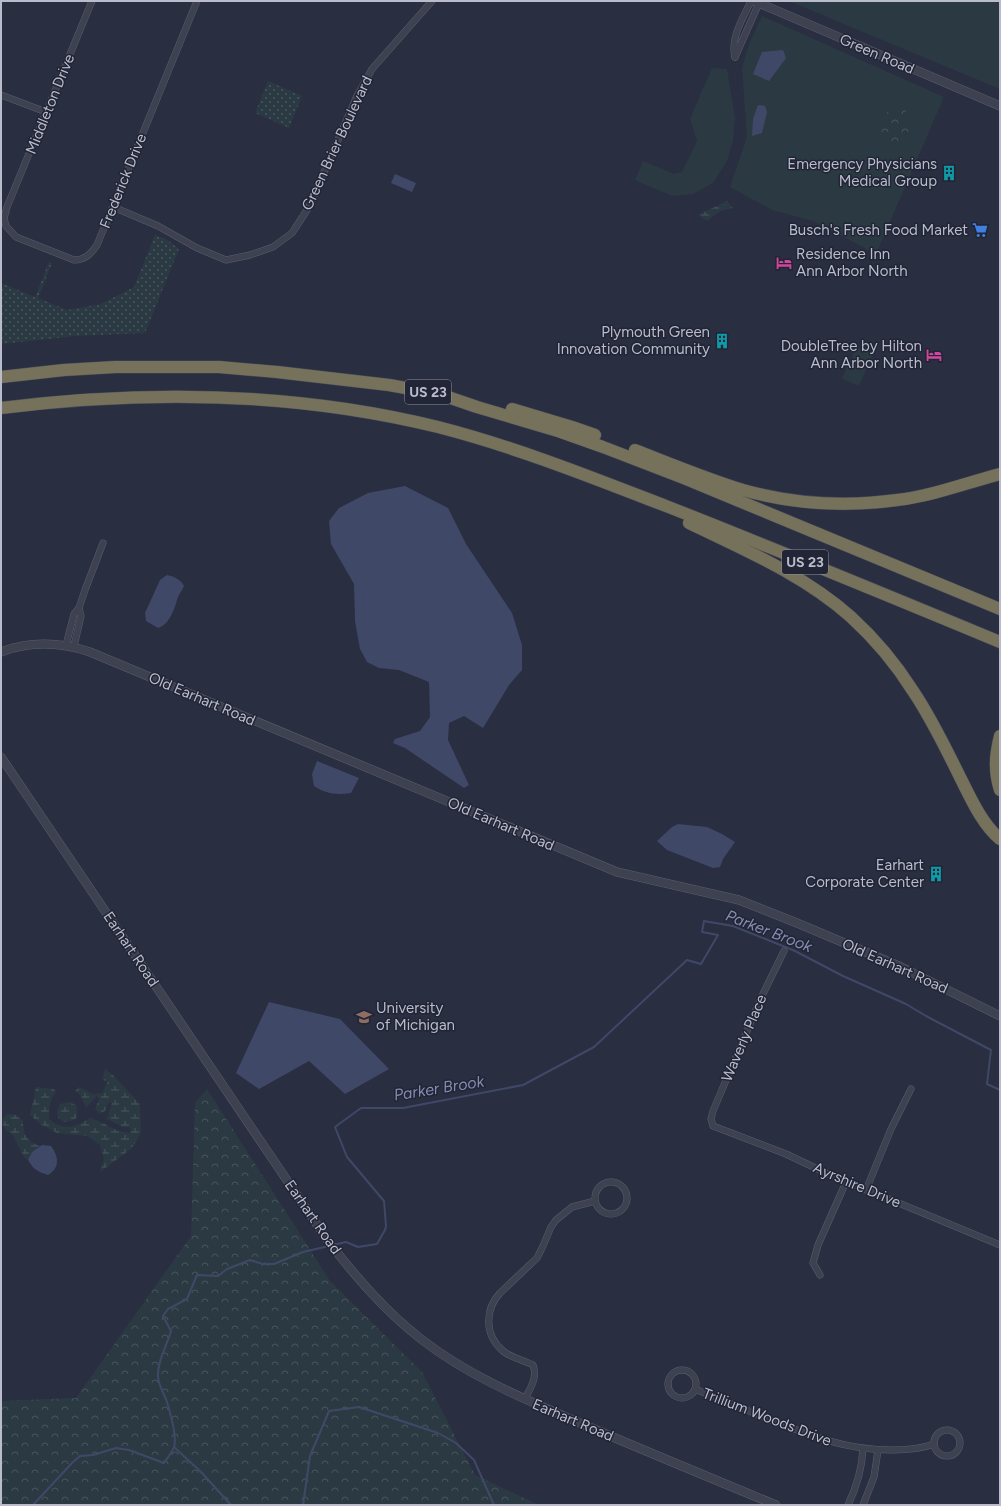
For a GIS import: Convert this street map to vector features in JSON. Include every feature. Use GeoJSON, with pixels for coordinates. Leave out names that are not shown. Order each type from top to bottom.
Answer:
{"type":"FeatureCollection","features":[{"type":"Feature","properties":{"kind":"highway","name":"US 23"},"geometry":{"type":"LineString","coordinates":[[1,377],[64,370],[115,367],[218,368],[277,372],[374,383],[439,394],[603,447],[686,479],[1000,609]]}},
{"type":"Feature","properties":{"kind":"highway"},"geometry":{"type":"LineString","coordinates":[[439,394],[462,397],[493,404],[572,427],[704,477],[744,490],[798,501],[860,503],[898,500],[936,492],[1000,474]]}},
{"type":"Feature","properties":{"kind":"highway","name":"US 23"},"geometry":{"type":"LineString","coordinates":[[1,408],[88,399],[160,397],[245,399],[338,409],[438,427],[525,452],[609,484],[752,540],[1000,642]]}},
{"type":"Feature","properties":{"kind":"highway"},"geometry":{"type":"LineString","coordinates":[[609,484],[736,546],[795,577],[824,596],[851,617],[882,649],[913,691],[975,807],[994,834],[1000,839]]}},
{"type":"Feature","properties":{"kind":"highway"},"geometry":{"type":"LineString","coordinates":[[1000,736],[995,758],[997,781],[1000,790]]}},
{"type":"Feature","properties":{"kind":"street","name":"Middleton Drive"},"geometry":{"type":"LineString","coordinates":[[7,207],[92,1]]}},
{"type":"Feature","properties":{"kind":"street","name":"Frederick Drive"},"geometry":{"type":"LineString","coordinates":[[7,207],[4,218],[6,226],[16,237],[74,260],[82,260],[92,252],[97,245],[198,1]]}},
{"type":"Feature","properties":{"kind":"street","name":"Green Brier Boulevard"},"geometry":{"type":"LineString","coordinates":[[112,207],[158,226],[197,248],[226,260],[250,255],[273,247],[292,233],[309,207],[364,81],[378,61],[432,1]]}},
{"type":"Feature","properties":{"kind":"street"},"geometry":{"type":"LineString","coordinates":[[751,1],[734,41],[733,50],[735,57],[757,2]]}},
{"type":"Feature","properties":{"kind":"street","name":"Green Road"},"geometry":{"type":"LineString","coordinates":[[757,2],[1000,106]]}},
{"type":"Feature","properties":{"kind":"street"},"geometry":{"type":"LineString","coordinates":[[1,95],[46,112]]}},
{"type":"Feature","properties":{"kind":"street"},"geometry":{"type":"LineString","coordinates":[[70,646],[74,614],[79,608],[103,543]]}},
{"type":"Feature","properties":{"kind":"street","name":"Old Earhart Road"},"geometry":{"type":"LineString","coordinates":[[1,652],[11,648],[35,644],[70,646],[202,698],[617,872],[740,900],[899,966],[1000,1016]]}},
{"type":"Feature","properties":{"kind":"street","name":"Earhart Road"},"geometry":{"type":"LineString","coordinates":[[1,757],[328,1242],[372,1294],[395,1317],[421,1340],[466,1369],[524,1399],[776,1505]]}},
{"type":"Feature","properties":{"kind":"street","name":"Waverly Place"},"geometry":{"type":"LineString","coordinates":[[713,1126],[711,1120],[713,1111],[761,998],[784,951]]}},
{"type":"Feature","properties":{"kind":"street"},"geometry":{"type":"LineString","coordinates":[[866,1190],[891,1129],[911,1089]]}},
{"type":"Feature","properties":{"kind":"street","name":"Ayrshire Drive"},"geometry":{"type":"LineString","coordinates":[[713,1126],[786,1154],[846,1182],[1000,1245]]}},
{"type":"Feature","properties":{"kind":"street"},"geometry":{"type":"LineString","coordinates":[[610,1182],[620,1185],[626,1194],[625,1205],[618,1212],[614,1213],[609,1214],[600,1210],[595,1201],[597,1190],[600,1186],[610,1182]]}},
{"type":"Feature","properties":{"kind":"street"},"geometry":{"type":"LineString","coordinates":[[820,1275],[813,1263],[818,1245],[846,1182]]}},
{"type":"Feature","properties":{"kind":"street"},"geometry":{"type":"LineString","coordinates":[[524,1399],[534,1380],[536,1371],[533,1365],[502,1350],[489,1329],[490,1308],[495,1298],[513,1279],[537,1258],[551,1227],[556,1220],[572,1207],[595,1201]]}},
{"type":"Feature","properties":{"kind":"street","name":"Trillium Woods Drive"},"geometry":{"type":"LineString","coordinates":[[681,1370],[690,1372],[696,1380],[695,1389],[690,1396],[686,1398],[677,1397],[670,1392],[668,1383],[676,1372],[681,1370]]}},
{"type":"Feature","properties":{"kind":"street","name":"Trillium Woods Drive"},"geometry":{"type":"LineString","coordinates":[[695,1389],[819,1439],[862,1449],[914,1449],[926,1448],[934,1444]]}},
{"type":"Feature","properties":{"kind":"street"},"geometry":{"type":"LineString","coordinates":[[946,1430],[950,1430],[957,1434],[960,1442],[958,1450],[955,1453],[946,1456],[938,1452],[934,1444],[936,1436],[942,1431],[946,1430]]}},
{"type":"Feature","properties":{"kind":"street"},"geometry":{"type":"LineString","coordinates":[[848,1505],[859,1481],[862,1449]]}},
{"type":"Feature","properties":{"kind":"street"},"geometry":{"type":"LineString","coordinates":[[863,1505],[874,1477],[878,1450]]}},
{"type":"Feature","properties":{"kind":"green space"},"geometry":{"type":"Polygon","coordinates":[[[789,1],[1000,1],[1000,89],[789,1]]]}},
{"type":"Feature","properties":{"kind":"green space"},"geometry":{"type":"Polygon","coordinates":[[[762,16],[944,97],[876,254],[813,221],[772,210],[730,187],[747,137],[742,68],[749,44],[762,16]]]}},
{"type":"Feature","properties":{"kind":"green space"},"geometry":{"type":"Polygon","coordinates":[[[712,68],[727,69],[735,118],[733,141],[727,161],[713,183],[693,194],[672,196],[635,180],[643,161],[674,174],[682,172],[697,141],[690,119],[712,68]]]}},
{"type":"Feature","properties":{"kind":"green space"},"geometry":{"type":"Polygon","coordinates":[[[268,81],[302,96],[289,128],[255,113],[268,81]]]}},
{"type":"Feature","properties":{"kind":"green space"},"geometry":{"type":"Polygon","coordinates":[[[904,104],[910,130],[892,147],[879,133],[888,111],[904,104]]]}},
{"type":"Feature","properties":{"kind":"green space"},"geometry":{"type":"Polygon","coordinates":[[[727,201],[733,208],[720,211],[707,221],[698,215],[727,201]]]}},
{"type":"Feature","properties":{"kind":"green space"},"geometry":{"type":"Polygon","coordinates":[[[155,235],[166,239],[179,249],[145,333],[76,336],[1,344],[1,283],[35,297],[49,262],[52,263],[38,298],[67,310],[101,304],[134,287],[155,235]]]}},
{"type":"Feature","properties":{"kind":"green space"},"geometry":{"type":"Polygon","coordinates":[[[856,347],[873,354],[859,386],[842,379],[856,347]]]}},
{"type":"Feature","properties":{"kind":"green space"},"geometry":{"type":"Polygon","coordinates":[[[105,1069],[113,1075],[140,1104],[141,1133],[132,1148],[100,1172],[104,1159],[100,1145],[88,1136],[57,1133],[40,1124],[30,1115],[36,1087],[54,1089],[56,1092],[52,1098],[49,1108],[49,1119],[54,1123],[64,1127],[69,1127],[79,1124],[89,1118],[129,1133],[131,1131],[129,1127],[123,1127],[107,1119],[112,1103],[109,1102],[105,1111],[100,1114],[95,1109],[99,1099],[97,1096],[86,1108],[81,1096],[75,1091],[79,1087],[93,1094],[102,1093],[107,1083],[107,1081],[102,1080],[105,1069]]]}},
{"type":"Feature","properties":{"kind":"green space"},"geometry":{"type":"Polygon","coordinates":[[[207,1089],[330,1281],[422,1372],[475,1475],[539,1505],[1,1505],[1,1398],[2,1401],[76,1398],[191,1236],[195,1103],[207,1089]]]}},
{"type":"Feature","properties":{"kind":"green space"},"geometry":{"type":"Polygon","coordinates":[[[69,1102],[76,1105],[77,1115],[72,1121],[64,1122],[58,1118],[57,1111],[60,1104],[69,1102]]]}},
{"type":"Feature","properties":{"kind":"green space"},"geometry":{"type":"Polygon","coordinates":[[[7,1114],[17,1115],[23,1121],[25,1134],[29,1140],[40,1146],[32,1152],[28,1160],[24,1157],[13,1135],[5,1130],[1,1121],[7,1114]]]}},
{"type":"Feature","properties":{"kind":"water"},"geometry":{"type":"Polygon","coordinates":[[[783,50],[786,58],[769,81],[753,74],[762,52],[783,50]]]}},
{"type":"Feature","properties":{"kind":"water"},"geometry":{"type":"Polygon","coordinates":[[[758,105],[765,106],[767,112],[762,133],[752,136],[753,119],[758,105]]]}},
{"type":"Feature","properties":{"kind":"water"},"geometry":{"type":"Polygon","coordinates":[[[395,174],[416,183],[412,192],[391,183],[395,174]]]}},
{"type":"Feature","properties":{"kind":"water"},"geometry":{"type":"Polygon","coordinates":[[[405,486],[448,508],[466,544],[512,613],[522,645],[522,670],[509,685],[483,728],[464,716],[449,723],[448,740],[469,785],[464,788],[405,748],[393,743],[395,739],[420,731],[430,717],[429,682],[399,670],[379,668],[367,662],[360,649],[355,621],[354,584],[331,544],[329,521],[339,508],[368,493],[405,486]]]}},
{"type":"Feature","properties":{"kind":"water"},"geometry":{"type":"Polygon","coordinates":[[[167,575],[177,579],[184,586],[178,596],[170,617],[165,624],[158,628],[146,621],[145,613],[160,580],[167,575]]]}},
{"type":"Feature","properties":{"kind":"water"},"geometry":{"type":"Polygon","coordinates":[[[317,761],[359,778],[351,793],[331,793],[314,786],[312,774],[317,761]]]}},
{"type":"Feature","properties":{"kind":"water"},"geometry":{"type":"Polygon","coordinates":[[[678,824],[707,827],[735,842],[723,859],[720,867],[713,868],[667,850],[657,841],[672,827],[678,824]]]}},
{"type":"Feature","properties":{"kind":"water"},"geometry":{"type":"Polygon","coordinates":[[[269,1002],[340,1019],[389,1069],[345,1094],[309,1061],[259,1089],[236,1073],[269,1002]]]}},
{"type":"Feature","properties":{"kind":"water"},"geometry":{"type":"Polygon","coordinates":[[[42,1145],[51,1146],[57,1157],[57,1165],[48,1175],[36,1170],[28,1160],[32,1152],[42,1145]]]}},
{"type":"Feature","properties":{"kind":"waterway","name":"Parker Brook"},"geometry":{"type":"LineString","coordinates":[[333,1245],[346,1242],[358,1247],[377,1244],[386,1226],[384,1201],[347,1157],[335,1127],[361,1108],[403,1108],[523,1085],[594,1047],[687,960],[701,964],[718,935],[702,932],[704,921],[733,926],[795,951],[843,976],[906,1004],[991,1050],[987,1084],[1000,1090]]}},
{"type":"Feature","properties":{"kind":"waterway","name":"Parker Brook"},"geometry":{"type":"LineString","coordinates":[[33,1505],[80,1456],[93,1455],[116,1448],[129,1450],[164,1463],[172,1451],[175,1443],[170,1412],[158,1379],[159,1365],[171,1331],[163,1316],[168,1309],[187,1299],[197,1275],[218,1276],[227,1269],[250,1260],[263,1264],[274,1264],[303,1252],[329,1246]]}},
{"type":"Feature","properties":{"kind":"waterway"},"geometry":{"type":"LineString","coordinates":[[303,1505],[310,1456],[329,1411],[359,1407],[438,1433],[456,1443],[474,1460],[494,1505]]}},
{"type":"Feature","properties":{"kind":"waterway"},"geometry":{"type":"LineString","coordinates":[[174,1447],[201,1472],[231,1505]]}},
{"type":"Feature","properties":{"kind":"place","name":"Emergency Physicians Medical Group"},"geometry":{"type":"Point","coordinates":[949,173]}},
{"type":"Feature","properties":{"kind":"place","name":"Busch's Fresh Food Market"},"geometry":{"type":"Point","coordinates":[980,230]}},
{"type":"Feature","properties":{"kind":"place","name":"Residence Inn Ann Arbor North"},"geometry":{"type":"Point","coordinates":[784,263]}},
{"type":"Feature","properties":{"kind":"place","name":"Plymouth Green Innovation Community"},"geometry":{"type":"Point","coordinates":[722,341]}},
{"type":"Feature","properties":{"kind":"place","name":"DoubleTree by Hilton Ann Arbor North"},"geometry":{"type":"Point","coordinates":[934,355]}},
{"type":"Feature","properties":{"kind":"place","name":"Earhart Corporate Center"},"geometry":{"type":"Point","coordinates":[936,874]}},
{"type":"Feature","properties":{"kind":"place","name":"University of Michigan"},"geometry":{"type":"Point","coordinates":[364,1017]}}]}
